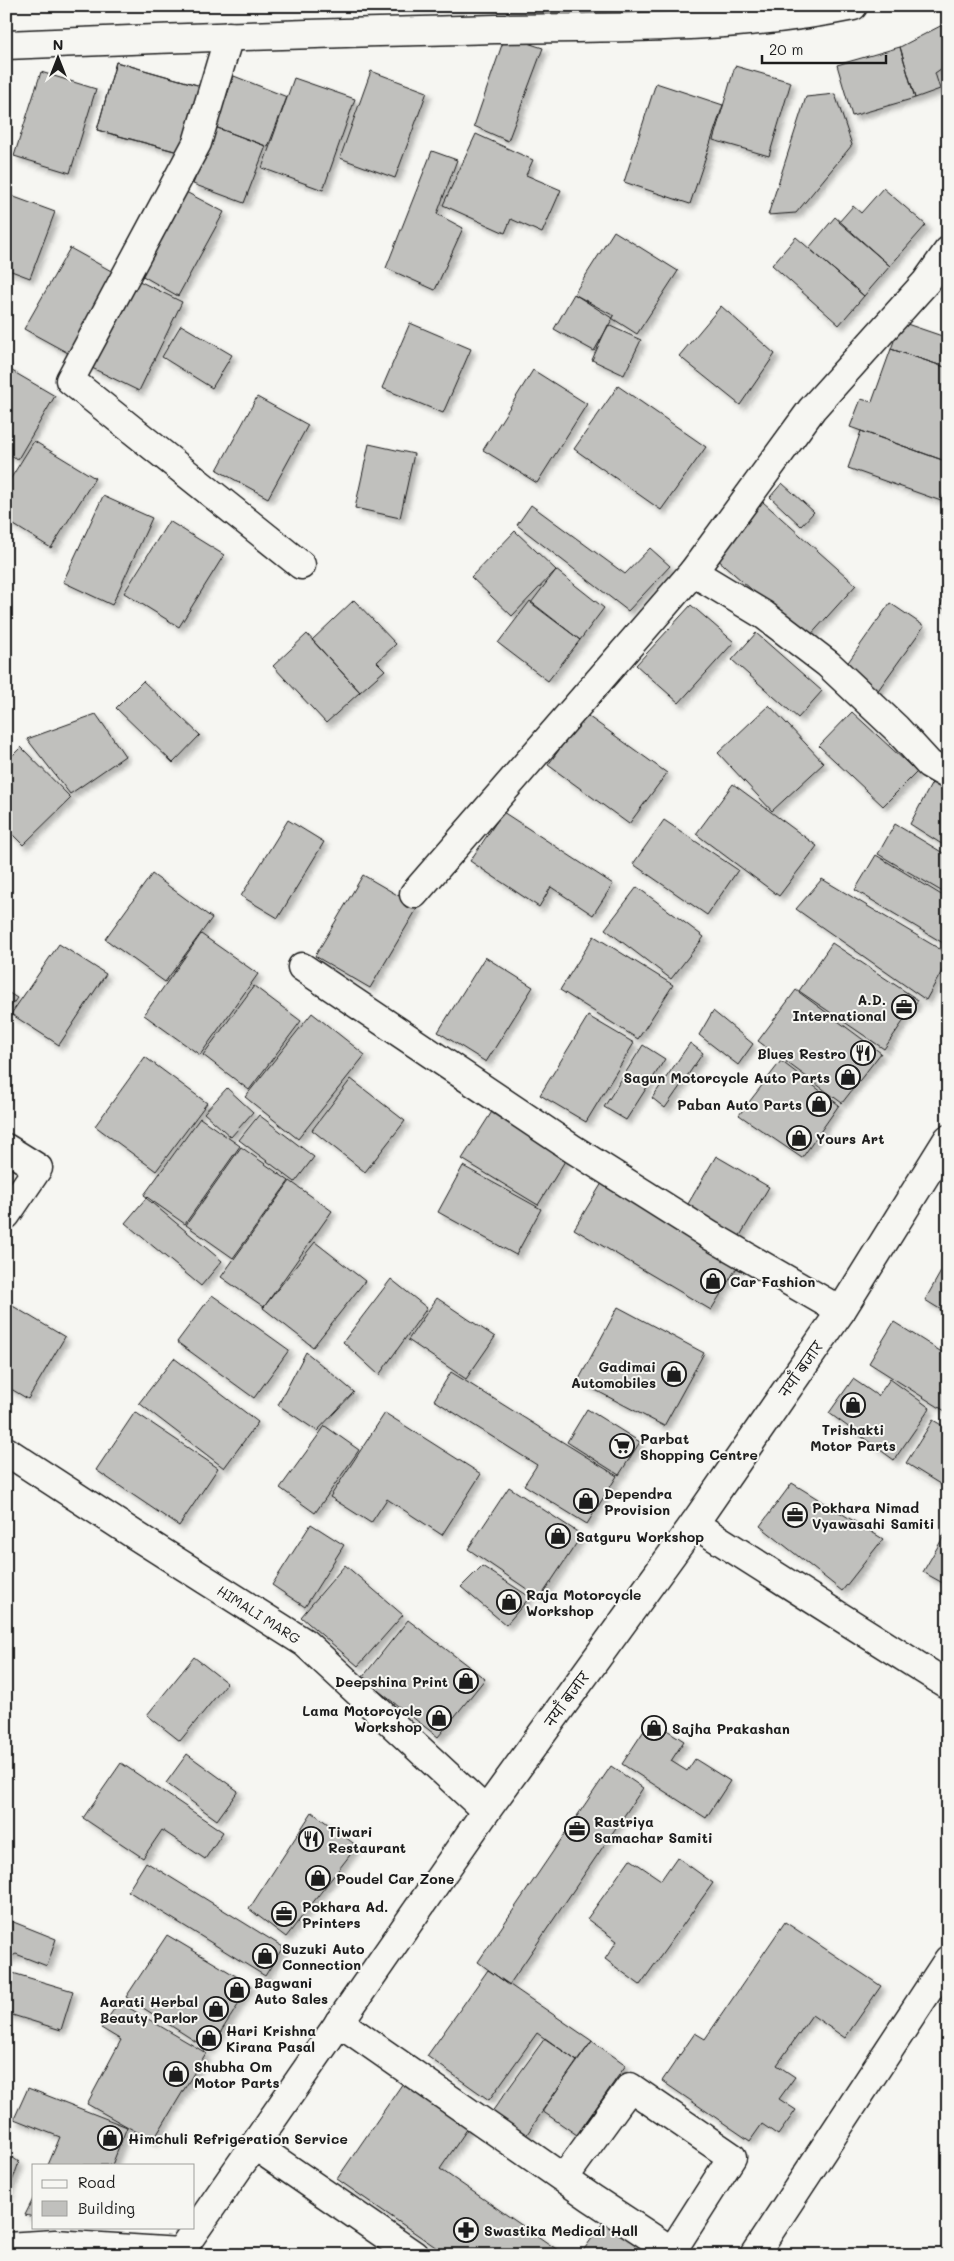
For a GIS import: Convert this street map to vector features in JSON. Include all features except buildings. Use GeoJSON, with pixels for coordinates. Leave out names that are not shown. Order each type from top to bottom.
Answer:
{"type":"FeatureCollection","features":[{"type":"Feature","properties":{"kind":"street"},"geometry":{"type":"LineString","coordinates":[[6,45],[229,36],[589,17],[728,23],[821,13],[853,6]]}},
{"type":"Feature","properties":{"kind":"street"},"geometry":{"type":"LineString","coordinates":[[229,36],[197,143],[70,380],[301,565]]}},
{"type":"Feature","properties":{"kind":"street"},"geometry":{"type":"LineString","coordinates":[[414,894],[693,572],[812,409],[926,282],[948,251]]}},
{"type":"Feature","properties":{"kind":"street"},"geometry":{"type":"LineString","coordinates":[[693,572],[764,615],[828,664],[896,728],[929,764],[948,775]]}},
{"type":"Feature","properties":{"kind":"street"},"geometry":{"type":"LineString","coordinates":[[302,967],[573,1149],[712,1236],[841,1311]]}},
{"type":"Feature","properties":{"kind":"street","name":"नयाँ बजार"},"geometry":{"type":"LineString","coordinates":[[179,2253],[486,1811],[694,1524],[841,1311],[948,1139]]}},
{"type":"Feature","properties":{"kind":"street"},"geometry":{"type":"LineString","coordinates":[[6,1148],[38,1168],[6,1215]]}},
{"type":"Feature","properties":{"kind":"street","name":"HIMALI MARG"},"geometry":{"type":"LineString","coordinates":[[6,1451],[305,1643],[486,1811]]}},
{"type":"Feature","properties":{"kind":"street"},"geometry":{"type":"LineString","coordinates":[[694,1524],[948,1685]]}},
{"type":"Feature","properties":{"kind":"street"},"geometry":{"type":"LineString","coordinates":[[754,2255],[948,1960]]}},
{"type":"Feature","properties":{"kind":"street"},"geometry":{"type":"LineString","coordinates":[[339,2022],[564,2178],[672,2251],[732,2157],[630,2087],[564,2178]]}},
{"type":"Feature","properties":{"kind":"street"},"geometry":{"type":"LineString","coordinates":[[254,2145],[414,2255]]}},
{"type":"Feature","properties":{"kind":"street"},"geometry":{"type":"LineString","coordinates":[[6,2247],[54,2244],[179,2253]]}},
{"type":"Feature","properties":{"kind":"place","name":"A.D. International"},"geometry":{"type":"Point","coordinates":[904,1007]}},
{"type":"Feature","properties":{"kind":"place","name":"Blues Restro"},"geometry":{"type":"Point","coordinates":[863,1053]}},
{"type":"Feature","properties":{"kind":"place","name":"Sagun Motorcycle Auto Parts"},"geometry":{"type":"Point","coordinates":[848,1077]}},
{"type":"Feature","properties":{"kind":"place","name":"Paban Auto Parts"},"geometry":{"type":"Point","coordinates":[819,1104]}},
{"type":"Feature","properties":{"kind":"place","name":"Yours Art"},"geometry":{"type":"Point","coordinates":[799,1138]}},
{"type":"Feature","properties":{"kind":"place","name":"Car Fashion"},"geometry":{"type":"Point","coordinates":[713,1281]}},
{"type":"Feature","properties":{"kind":"place","name":"Gadimai Automobiles"},"geometry":{"type":"Point","coordinates":[674,1374]}},
{"type":"Feature","properties":{"kind":"place","name":"Trishakti Motor Parts"},"geometry":{"type":"Point","coordinates":[853,1405]}},
{"type":"Feature","properties":{"kind":"place","name":"Parbat Shopping Centre"},"geometry":{"type":"Point","coordinates":[622,1446]}},
{"type":"Feature","properties":{"kind":"place","name":"Dependra Provision"},"geometry":{"type":"Point","coordinates":[586,1501]}},
{"type":"Feature","properties":{"kind":"place","name":"Pokhara Nimad Vyawasahi Samiti"},"geometry":{"type":"Point","coordinates":[795,1515]}},
{"type":"Feature","properties":{"kind":"place","name":"Satguru Workshop"},"geometry":{"type":"Point","coordinates":[558,1536]}},
{"type":"Feature","properties":{"kind":"place","name":"Raja Motorcycle Workshop"},"geometry":{"type":"Point","coordinates":[509,1602]}},
{"type":"Feature","properties":{"kind":"place","name":"Deepshina Print"},"geometry":{"type":"Point","coordinates":[466,1681]}},
{"type":"Feature","properties":{"kind":"place","name":"Lama Motorcycle Workshop"},"geometry":{"type":"Point","coordinates":[439,1718]}},
{"type":"Feature","properties":{"kind":"place","name":"Sajha Prakashan"},"geometry":{"type":"Point","coordinates":[654,1728]}},
{"type":"Feature","properties":{"kind":"place","name":"Rastriya Samachar Samiti"},"geometry":{"type":"Point","coordinates":[577,1829]}},
{"type":"Feature","properties":{"kind":"place","name":"Tiwari Restaurant"},"geometry":{"type":"Point","coordinates":[311,1839]}},
{"type":"Feature","properties":{"kind":"place","name":"Poudel Car Zone"},"geometry":{"type":"Point","coordinates":[318,1878]}},
{"type":"Feature","properties":{"kind":"place","name":"Pokhara Ad. Printers"},"geometry":{"type":"Point","coordinates":[284,1914]}},
{"type":"Feature","properties":{"kind":"place","name":"Suzuki Auto Connection"},"geometry":{"type":"Point","coordinates":[265,1956]}},
{"type":"Feature","properties":{"kind":"place","name":"Bagwani Auto Sales"},"geometry":{"type":"Point","coordinates":[237,1990]}},
{"type":"Feature","properties":{"kind":"place","name":"Aarati Herbal Beauty Parlor"},"geometry":{"type":"Point","coordinates":[216,2009]}},
{"type":"Feature","properties":{"kind":"place","name":"Hari Krishna Kirana Pasal"},"geometry":{"type":"Point","coordinates":[209,2038]}},
{"type":"Feature","properties":{"kind":"place","name":"Shubha Om Motor Parts"},"geometry":{"type":"Point","coordinates":[176,2074]}},
{"type":"Feature","properties":{"kind":"place","name":"Himchuli Refrigeration Service"},"geometry":{"type":"Point","coordinates":[110,2138]}},
{"type":"Feature","properties":{"kind":"place","name":"Swastika Medical Hall"},"geometry":{"type":"Point","coordinates":[466,2230]}}]}
